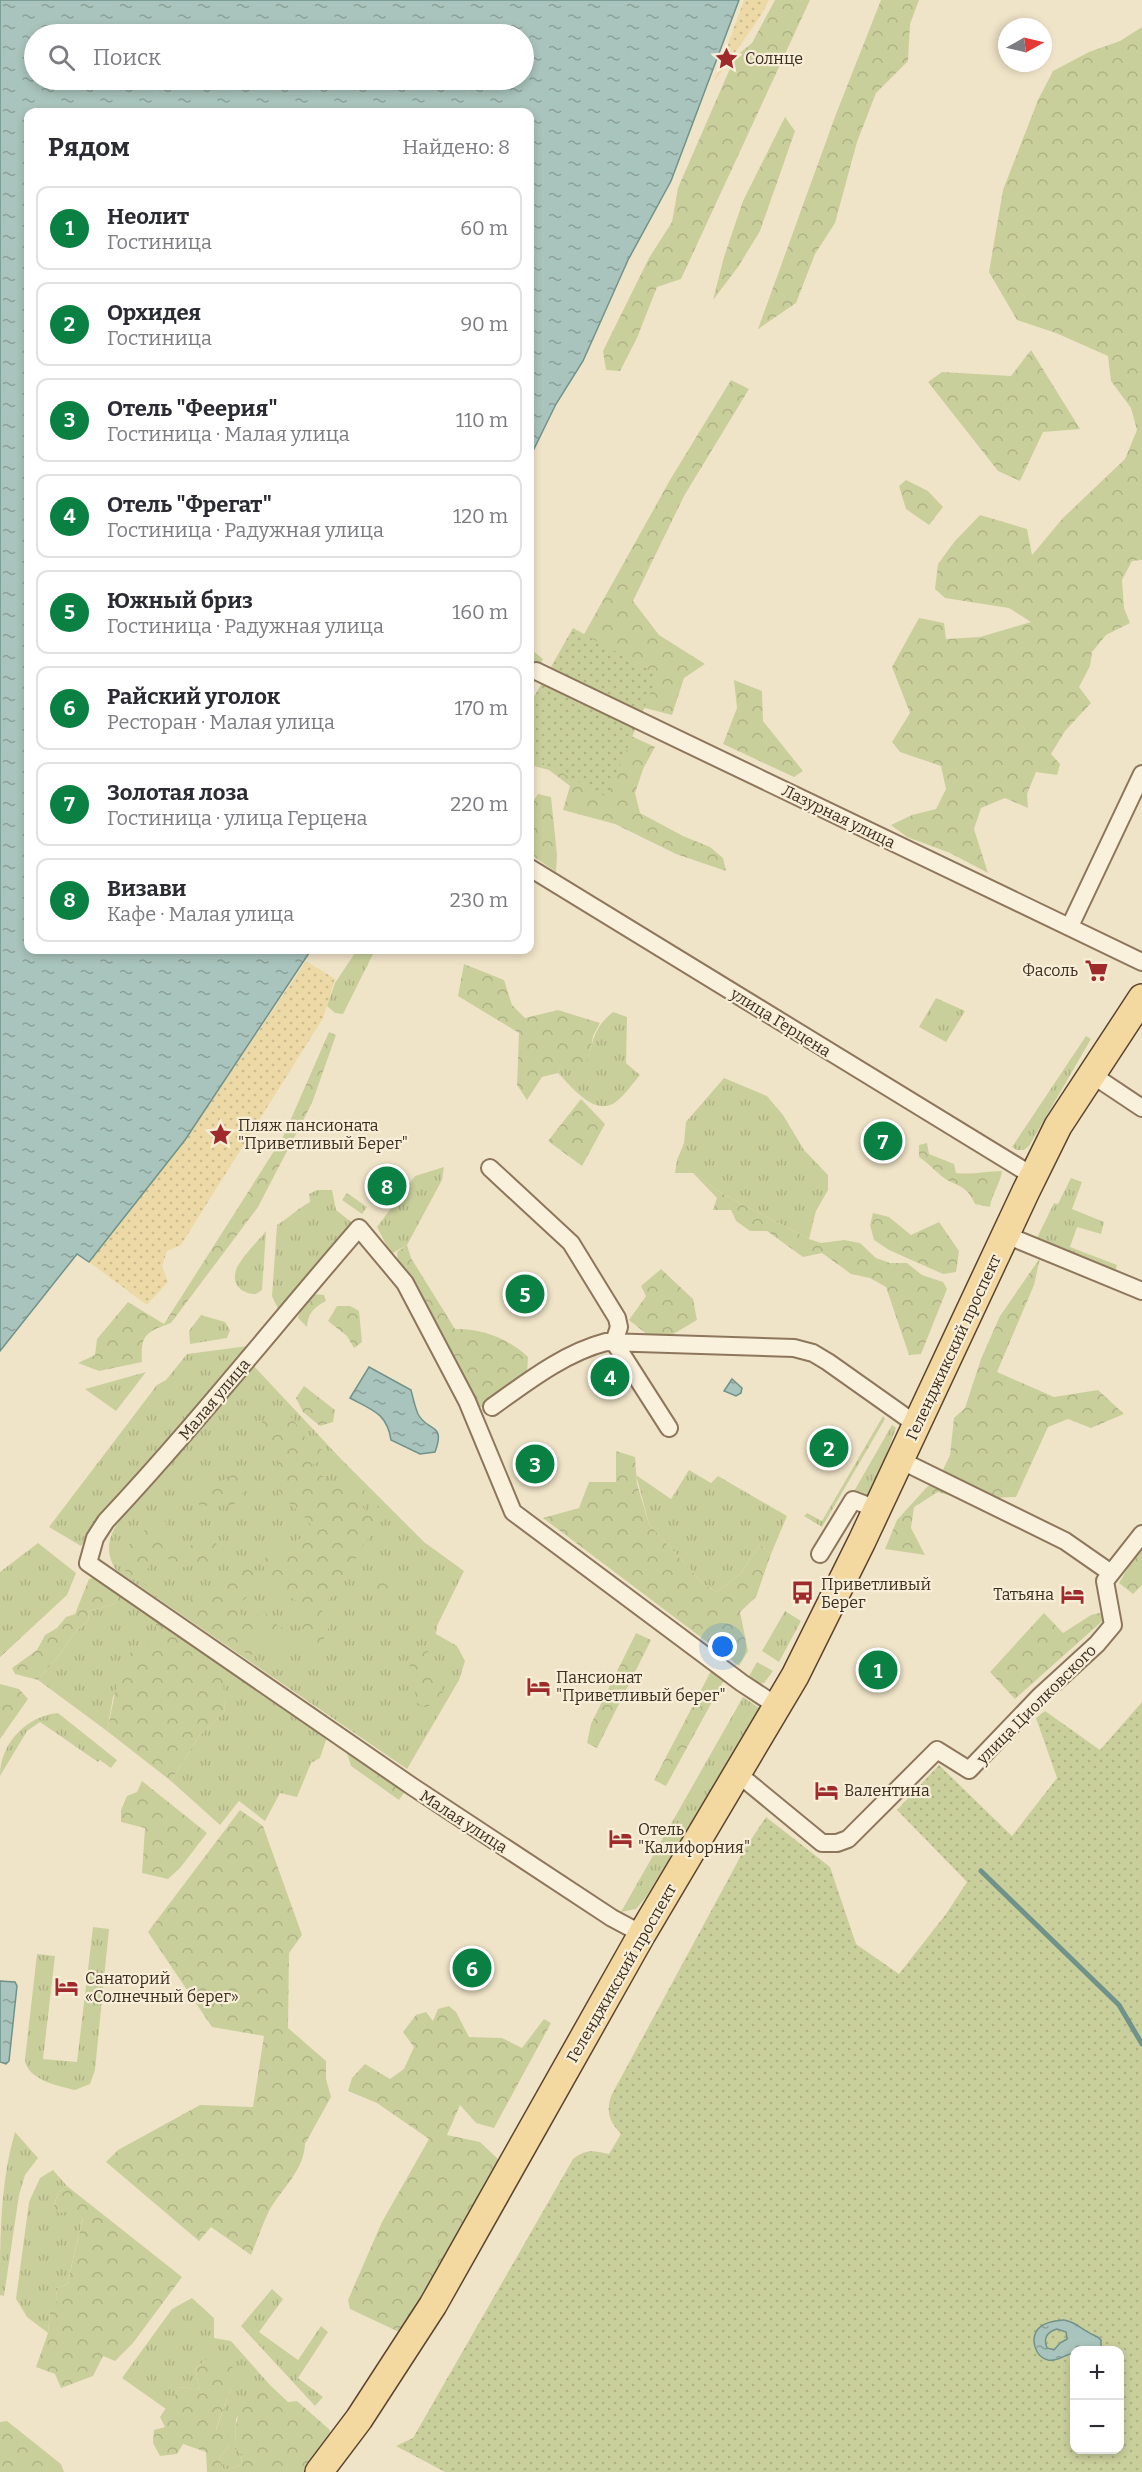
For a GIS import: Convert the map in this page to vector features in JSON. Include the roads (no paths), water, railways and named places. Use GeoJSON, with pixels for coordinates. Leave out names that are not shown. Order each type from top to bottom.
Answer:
{"type":"FeatureCollection","features":[{"type":"Feature","properties":{"kind":"main road","name":"Геленджикский проспект"},"geometry":{"type":"LineString","coordinates":[[319,2472],[359,2419],[433,2305],[642,1934],[795,1676],[877,1509],[1058,1126],[1142,998]]}},
{"type":"Feature","properties":{"kind":"street","name":"Лазурная улица"},"geometry":{"type":"LineString","coordinates":[[536,671],[1142,962]]}},
{"type":"Feature","properties":{"kind":"street"},"geometry":{"type":"LineString","coordinates":[[1070,926],[1142,774]]}},
{"type":"Feature","properties":{"kind":"street","name":"улица Герцена"},"geometry":{"type":"LineString","coordinates":[[534,870],[1033,1176]]}},
{"type":"Feature","properties":{"kind":"street"},"geometry":{"type":"LineString","coordinates":[[1091,1074],[1142,1108]]}},
{"type":"Feature","properties":{"kind":"street"},"geometry":{"type":"LineString","coordinates":[[490,1168],[571,1243],[617,1318],[619,1328],[614,1342]]}},
{"type":"Feature","properties":{"kind":"street","name":"Малая улица"},"geometry":{"type":"LineString","coordinates":[[642,1934],[612,1918],[422,1793],[88,1563],[96,1538],[105,1521],[177,1443],[260,1342],[359,1228],[405,1284],[467,1401],[513,1512],[742,1683],[777,1706]]}},
{"type":"Feature","properties":{"kind":"street","name":"Геленджикский проспект"},"geometry":{"type":"LineString","coordinates":[[1006,1235],[1142,1291]]}},
{"type":"Feature","properties":{"kind":"street"},"geometry":{"type":"LineString","coordinates":[[614,1342],[669,1428]]}},
{"type":"Feature","properties":{"kind":"street"},"geometry":{"type":"LineString","coordinates":[[492,1407],[543,1371],[593,1345],[614,1342],[794,1348],[813,1353],[917,1425]]}},
{"type":"Feature","properties":{"kind":"street","name":"Геленджикский проспект"},"geometry":{"type":"LineString","coordinates":[[900,1460],[1065,1541],[1111,1573]]}},
{"type":"Feature","properties":{"kind":"street"},"geometry":{"type":"LineString","coordinates":[[820,1554],[853,1500],[877,1509]]}},
{"type":"Feature","properties":{"kind":"street"},"geometry":{"type":"LineString","coordinates":[[1111,1573],[1142,1534]]}},
{"type":"Feature","properties":{"kind":"street","name":"улица Циолковского"},"geometry":{"type":"LineString","coordinates":[[737,1773],[822,1843],[837,1843],[848,1839],[937,1750],[969,1770],[1039,1696],[1097,1644],[1113,1625],[1105,1581],[1111,1573]]}},
{"type":"Feature","properties":{"kind":"water"},"geometry":{"type":"Polygon","coordinates":[[[0,0],[739,0],[671,181],[628,260],[583,361],[556,404],[534,449],[534,108],[24,108],[24,954],[308,954],[185,1140],[89,1262],[77,1254],[0,1351],[0,0]]]}},
{"type":"Feature","properties":{"kind":"water"},"geometry":{"type":"Polygon","coordinates":[[[369,1367],[411,1390],[418,1414],[437,1432],[438,1443],[435,1452],[420,1454],[391,1440],[382,1418],[372,1409],[350,1398],[369,1367]]]}},
{"type":"Feature","properties":{"kind":"water"},"geometry":{"type":"Polygon","coordinates":[[[732,1379],[742,1388],[741,1393],[736,1396],[724,1391],[732,1379]]]}},
{"type":"Feature","properties":{"kind":"water"},"geometry":{"type":"Polygon","coordinates":[[[0,1981],[15,1982],[17,1986],[9,2061],[6,2064],[0,2062],[0,1981]]]}},
{"type":"Feature","properties":{"kind":"water"},"geometry":{"type":"Polygon","coordinates":[[[1064,2320],[1071,2322],[1098,2337],[1101,2340],[1101,2346],[1070,2346],[1070,2354],[1048,2360],[1037,2352],[1034,2338],[1038,2329],[1050,2322],[1064,2320]],[[1057,2329],[1048,2334],[1045,2341],[1047,2348],[1054,2350],[1067,2339],[1066,2332],[1057,2329]]]}},
{"type":"Feature","properties":{"kind":"waterway"},"geometry":{"type":"LineString","coordinates":[[981,1871],[1119,2005],[1142,2044]]}},
{"type":"Feature","properties":{"kind":"place","name":"Солнце"},"geometry":{"type":"Point","coordinates":[727,58]}},
{"type":"Feature","properties":{"kind":"place","name":"Фасоль"},"geometry":{"type":"Point","coordinates":[1096,970]}},
{"type":"Feature","properties":{"kind":"place","name":"Пляж пансионата \"Приветливый Берег\""},"geometry":{"type":"Point","coordinates":[220,1134]}},
{"type":"Feature","properties":{"kind":"place","name":"Золотая лоза"},"geometry":{"type":"Point","coordinates":[883,1141]}},
{"type":"Feature","properties":{"kind":"place","name":"Визави"},"geometry":{"type":"Point","coordinates":[387,1186]}},
{"type":"Feature","properties":{"kind":"place","name":"Южный бриз"},"geometry":{"type":"Point","coordinates":[525,1294]}},
{"type":"Feature","properties":{"kind":"place","name":"Отель \"Фрегат\""},"geometry":{"type":"Point","coordinates":[610,1377]}},
{"type":"Feature","properties":{"kind":"place","name":"Орхидея"},"geometry":{"type":"Point","coordinates":[829,1448]}},
{"type":"Feature","properties":{"kind":"place","name":"Отель \"Феерия\""},"geometry":{"type":"Point","coordinates":[535,1464]}},
{"type":"Feature","properties":{"kind":"place","name":"Приветливый Берег"},"geometry":{"type":"Point","coordinates":[803,1593]}},
{"type":"Feature","properties":{"kind":"place","name":"Татьяна"},"geometry":{"type":"Point","coordinates":[1072,1594]}},
{"type":"Feature","properties":{"kind":"place","name":"Неолит"},"geometry":{"type":"Point","coordinates":[878,1670]}},
{"type":"Feature","properties":{"kind":"place","name":"Пансионат \"Приветливый берег\""},"geometry":{"type":"Point","coordinates":[538,1686]}},
{"type":"Feature","properties":{"kind":"place","name":"Валентина"},"geometry":{"type":"Point","coordinates":[826,1790]}},
{"type":"Feature","properties":{"kind":"place","name":"Отель \"Калифорния\""},"geometry":{"type":"Point","coordinates":[620,1838]}},
{"type":"Feature","properties":{"kind":"place","name":"Райский уголок"},"geometry":{"type":"Point","coordinates":[472,1968]}},
{"type":"Feature","properties":{"kind":"place","name":"Санаторий «Солнечный берег»"},"geometry":{"type":"Point","coordinates":[67,1987]}}]}
